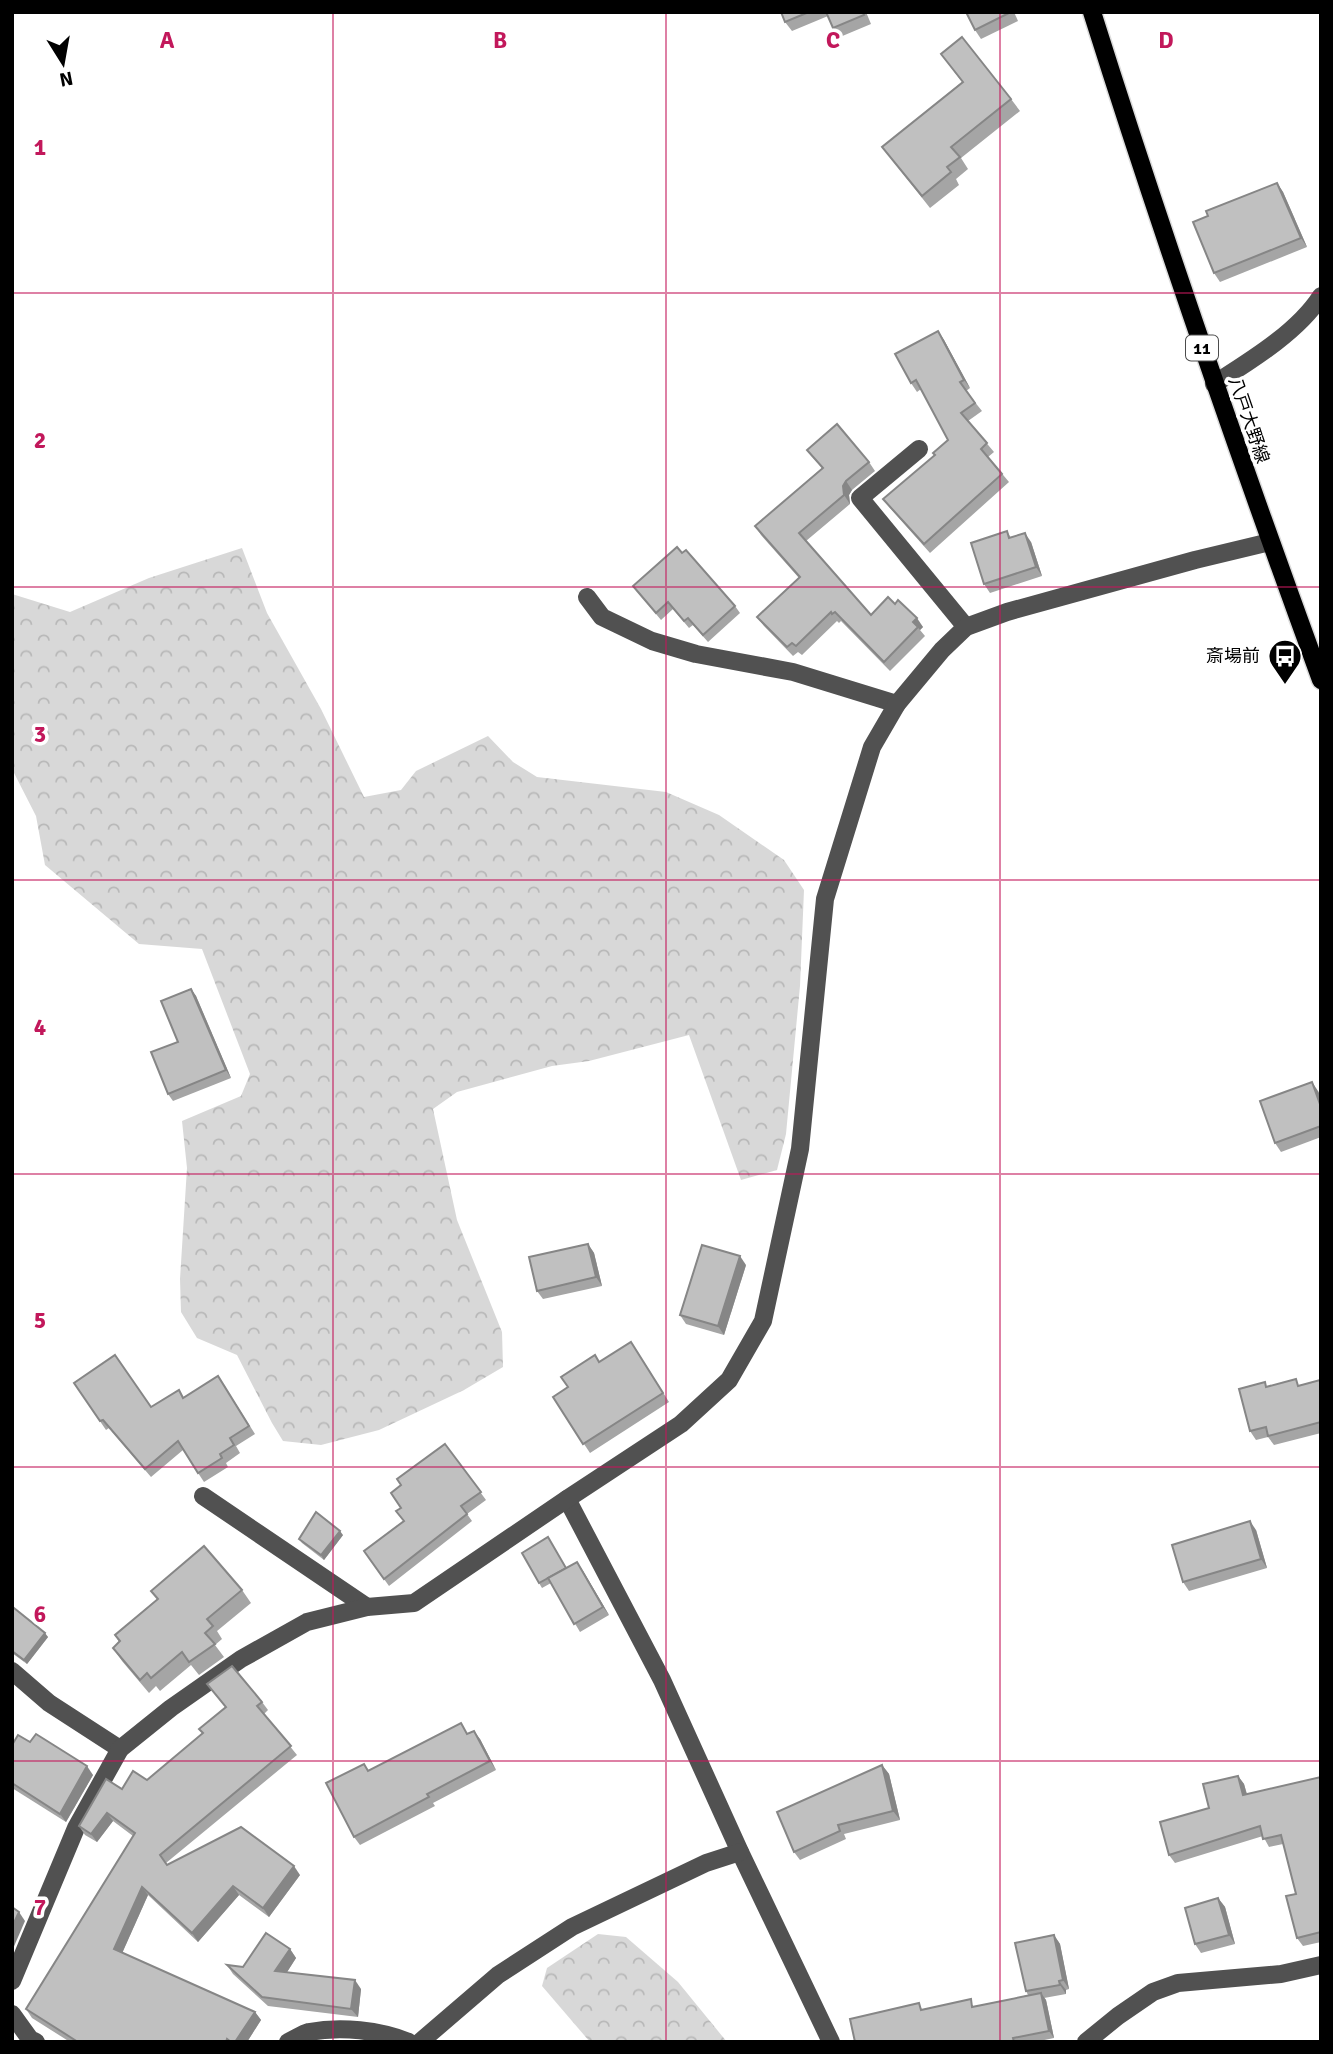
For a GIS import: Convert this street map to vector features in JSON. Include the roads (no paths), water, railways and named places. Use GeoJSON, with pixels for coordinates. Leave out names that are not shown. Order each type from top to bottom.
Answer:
{"type":"FeatureCollection","features":[{"type":"Feature","properties":{"kind":"main road","name":"八戸大野線"},"geometry":{"type":"LineString","coordinates":[[1092,12],[1146,184],[1214,384],[1321,680]]}},
{"type":"Feature","properties":{"kind":"street"},"geometry":{"type":"LineString","coordinates":[[1214,384],[1272,346],[1321,296]]}},
{"type":"Feature","properties":{"kind":"street"},"geometry":{"type":"LineString","coordinates":[[919,449],[860,498],[966,627]]}},
{"type":"Feature","properties":{"kind":"street"},"geometry":{"type":"LineString","coordinates":[[12,1980],[76,1828],[120,1749],[171,1708],[241,1660],[307,1622],[367,1608],[414,1602],[681,1424],[729,1380],[763,1321],[800,1149],[825,899],[872,747],[897,704],[942,650],[966,627],[1007,612],[1270,542]]}},
{"type":"Feature","properties":{"kind":"street"},"geometry":{"type":"LineString","coordinates":[[587,597],[602,617],[652,641],[696,654],[793,672],[897,704]]}},
{"type":"Feature","properties":{"kind":"street"},"geometry":{"type":"LineString","coordinates":[[202,1496],[367,1608]]}},
{"type":"Feature","properties":{"kind":"street"},"geometry":{"type":"LineString","coordinates":[[567,1499],[662,1680],[831,2042]]}},
{"type":"Feature","properties":{"kind":"street"},"geometry":{"type":"LineString","coordinates":[[12,1671],[49,1703],[120,1749]]}},
{"type":"Feature","properties":{"kind":"street"},"geometry":{"type":"LineString","coordinates":[[420,2042],[498,1975],[572,1927],[706,1863],[740,1852]]}},
{"type":"Feature","properties":{"kind":"street"},"geometry":{"type":"LineString","coordinates":[[1086,2042],[1153,1992],[1178,1983],[1281,1974],[1321,1965]]}},
{"type":"Feature","properties":{"kind":"street"},"geometry":{"type":"LineString","coordinates":[[12,2014],[30,2039],[36,2042]]}},
{"type":"Feature","properties":{"kind":"street"},"geometry":{"type":"LineString","coordinates":[[288,2042],[307,2033],[345,2030],[391,2035],[409,2042]]}},
{"type":"Feature","properties":{"kind":"place","name":"斎場前"},"geometry":{"type":"Point","coordinates":[1285,686]}}]}
